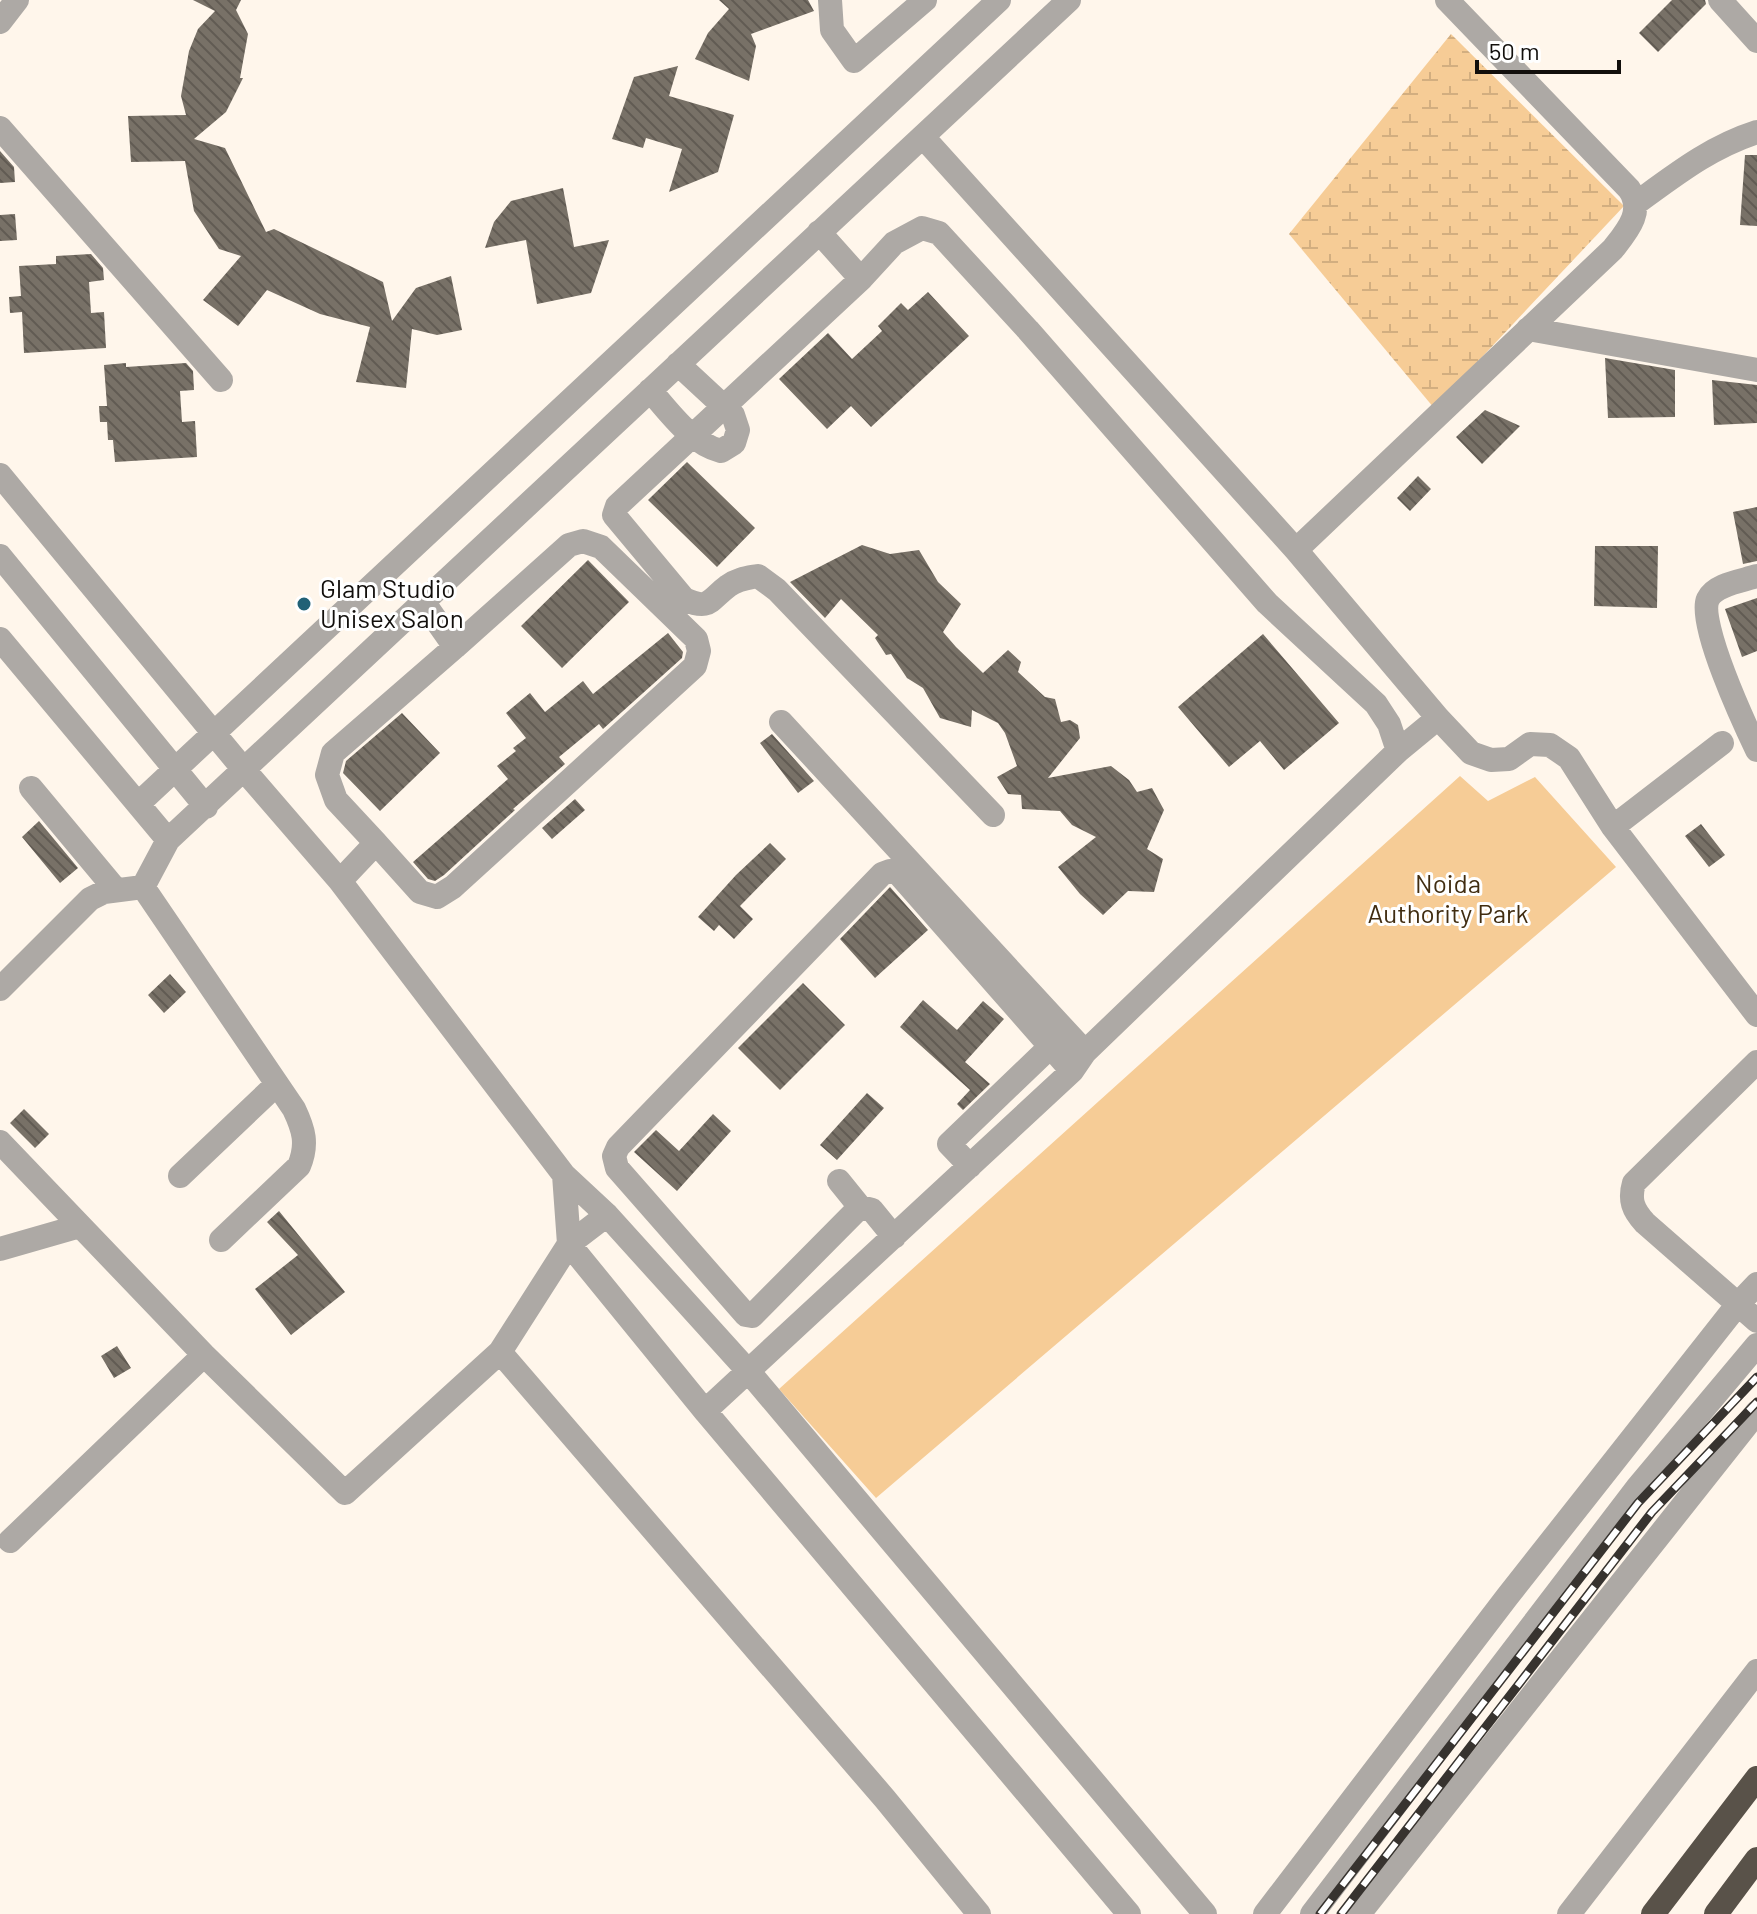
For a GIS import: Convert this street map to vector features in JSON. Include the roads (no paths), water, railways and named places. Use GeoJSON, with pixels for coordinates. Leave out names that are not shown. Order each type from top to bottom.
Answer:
{"type":"FeatureCollection","features":[{"type":"Feature","properties":{"kind":"highway"},"geometry":{"type":"LineString","coordinates":[[1653,1914],[1757,1778]]}},
{"type":"Feature","properties":{"kind":"highway"},"geometry":{"type":"LineString","coordinates":[[1716,1914],[1757,1859]]}},
{"type":"Feature","properties":{"kind":"street"},"geometry":{"type":"LineString","coordinates":[[0,22],[17,0]]}},
{"type":"Feature","properties":{"kind":"street"},"geometry":{"type":"LineString","coordinates":[[830,0],[832,30],[854,61],[925,0]]}},
{"type":"Feature","properties":{"kind":"street"},"geometry":{"type":"LineString","coordinates":[[138,804],[999,0]]}},
{"type":"Feature","properties":{"kind":"street"},"geometry":{"type":"LineString","coordinates":[[143,887],[168,840],[1069,0]]}},
{"type":"Feature","properties":{"kind":"street"},"geometry":{"type":"LineString","coordinates":[[1296,550],[1613,249],[1631,225],[1635,204],[1629,189],[1447,0]]}},
{"type":"Feature","properties":{"kind":"street"},"geometry":{"type":"LineString","coordinates":[[1720,0],[1757,41]]}},
{"type":"Feature","properties":{"kind":"street"},"geometry":{"type":"LineString","coordinates":[[0,128],[221,380]]}},
{"type":"Feature","properties":{"kind":"street"},"geometry":{"type":"LineString","coordinates":[[1635,204],[1703,155],[1757,132]]}},
{"type":"Feature","properties":{"kind":"street"},"geometry":{"type":"LineString","coordinates":[[924,138],[1296,550],[1471,753],[1491,760],[1509,759],[1530,744],[1550,745],[1569,758],[1613,827],[1757,1015]]}},
{"type":"Feature","properties":{"kind":"street"},"geometry":{"type":"LineString","coordinates":[[993,815],[777,590],[758,576],[742,578],[712,602],[698,605],[684,599],[614,515],[617,506],[861,279],[894,243],[922,228],[939,233],[1267,603],[1376,704],[1389,724],[1398,751]]}},
{"type":"Feature","properties":{"kind":"street"},"geometry":{"type":"LineString","coordinates":[[819,232],[861,279]]}},
{"type":"Feature","properties":{"kind":"street"},"geometry":{"type":"LineString","coordinates":[[1528,329],[1757,370]]}},
{"type":"Feature","properties":{"kind":"street"},"geometry":{"type":"LineString","coordinates":[[650,390],[706,447],[721,451],[734,443],[738,430],[733,415],[678,364]]}},
{"type":"Feature","properties":{"kind":"street"},"geometry":{"type":"LineString","coordinates":[[0,475],[340,881],[564,1175],[607,1215],[749,1372],[1205,1914]]}},
{"type":"Feature","properties":{"kind":"street"},"geometry":{"type":"LineString","coordinates":[[583,541],[601,547],[696,639],[699,651],[695,666],[453,887],[437,897],[420,892],[376,843],[336,800],[327,775],[333,753],[569,545],[583,541]]}},
{"type":"Feature","properties":{"kind":"street"},"geometry":{"type":"LineString","coordinates":[[0,556],[206,807]]}},
{"type":"Feature","properties":{"kind":"street"},"geometry":{"type":"LineString","coordinates":[[1757,576],[1716,589],[1707,600],[1705,614],[1714,648],[1757,750]]}},
{"type":"Feature","properties":{"kind":"street"},"geometry":{"type":"LineString","coordinates":[[424,603],[455,647]]}},
{"type":"Feature","properties":{"kind":"street"},"geometry":{"type":"LineString","coordinates":[[0,639],[168,840]]}},
{"type":"Feature","properties":{"kind":"street"},"geometry":{"type":"LineString","coordinates":[[705,1411],[970,1166],[1398,751],[1438,718]]}},
{"type":"Feature","properties":{"kind":"street"},"geometry":{"type":"LineString","coordinates":[[781,722],[1078,1062]]}},
{"type":"Feature","properties":{"kind":"street"},"geometry":{"type":"LineString","coordinates":[[1613,827],[1722,743]]}},
{"type":"Feature","properties":{"kind":"street"},"geometry":{"type":"LineString","coordinates":[[31,788],[116,890]]}},
{"type":"Feature","properties":{"kind":"street"},"geometry":{"type":"LineString","coordinates":[[340,881],[376,843]]}},
{"type":"Feature","properties":{"kind":"street"},"geometry":{"type":"LineString","coordinates":[[860,1207],[752,1316],[746,1315],[617,1168],[614,1156],[618,1147],[882,874],[890,871],[898,873],[1050,1047],[1078,1062]]}},
{"type":"Feature","properties":{"kind":"street"},"geometry":{"type":"LineString","coordinates":[[0,989],[90,899],[104,892],[143,887]]}},
{"type":"Feature","properties":{"kind":"street"},"geometry":{"type":"LineString","coordinates":[[143,887],[277,1084],[301,1125],[306,1140],[305,1153],[299,1166],[221,1240]]}},
{"type":"Feature","properties":{"kind":"street"},"geometry":{"type":"LineString","coordinates":[[970,1166],[949,1144],[1050,1047]]}},
{"type":"Feature","properties":{"kind":"street"},"geometry":{"type":"LineString","coordinates":[[1757,1062],[1649,1167],[1634,1183],[1630,1196],[1635,1211],[1645,1223],[1757,1321]]}},
{"type":"Feature","properties":{"kind":"street"},"geometry":{"type":"LineString","coordinates":[[180,1176],[277,1084]]}},
{"type":"Feature","properties":{"kind":"street"},"geometry":{"type":"LineString","coordinates":[[0,1142],[204,1355],[345,1493],[500,1352],[569,1244],[607,1215]]}},
{"type":"Feature","properties":{"kind":"street"},"geometry":{"type":"LineString","coordinates":[[564,1175],[569,1244],[705,1411],[1129,1914]]}},
{"type":"Feature","properties":{"kind":"street"},"geometry":{"type":"LineString","coordinates":[[839,1181],[860,1207],[872,1210],[894,1237]]}},
{"type":"Feature","properties":{"kind":"street"},"geometry":{"type":"LineString","coordinates":[[0,1249],[80,1226]]}},
{"type":"Feature","properties":{"kind":"street"},"geometry":{"type":"LineString","coordinates":[[1265,1914],[1507,1597],[1757,1284]]}},
{"type":"Feature","properties":{"kind":"street"},"geometry":{"type":"LineString","coordinates":[[1312,1914],[1637,1488],[1757,1345]]}},
{"type":"Feature","properties":{"kind":"street"},"geometry":{"type":"LineString","coordinates":[[500,1352],[885,1799],[979,1914]]}},
{"type":"Feature","properties":{"kind":"street"},"geometry":{"type":"LineString","coordinates":[[10,1541],[204,1355]]}},
{"type":"Feature","properties":{"kind":"street"},"geometry":{"type":"LineString","coordinates":[[1359,1914],[1757,1412]]}},
{"type":"Feature","properties":{"kind":"street"},"geometry":{"type":"LineString","coordinates":[[1569,1914],[1757,1671]]}},
{"type":"Feature","properties":{"kind":"railway"},"geometry":{"type":"LineString","coordinates":[[1320,1914],[1638,1503],[1757,1377]]}},
{"type":"Feature","properties":{"kind":"railway"},"geometry":{"type":"LineString","coordinates":[[1341,1914],[1652,1512],[1757,1402]]}},
{"type":"Feature","properties":{"kind":"place","name":"Glam Studio Unisex Salon"},"geometry":{"type":"Point","coordinates":[304,604]}},
{"type":"Feature","properties":{"kind":"park label","name":"Noida Authority Park"},"geometry":{"type":"Point","coordinates":[1448,899]}}]}
